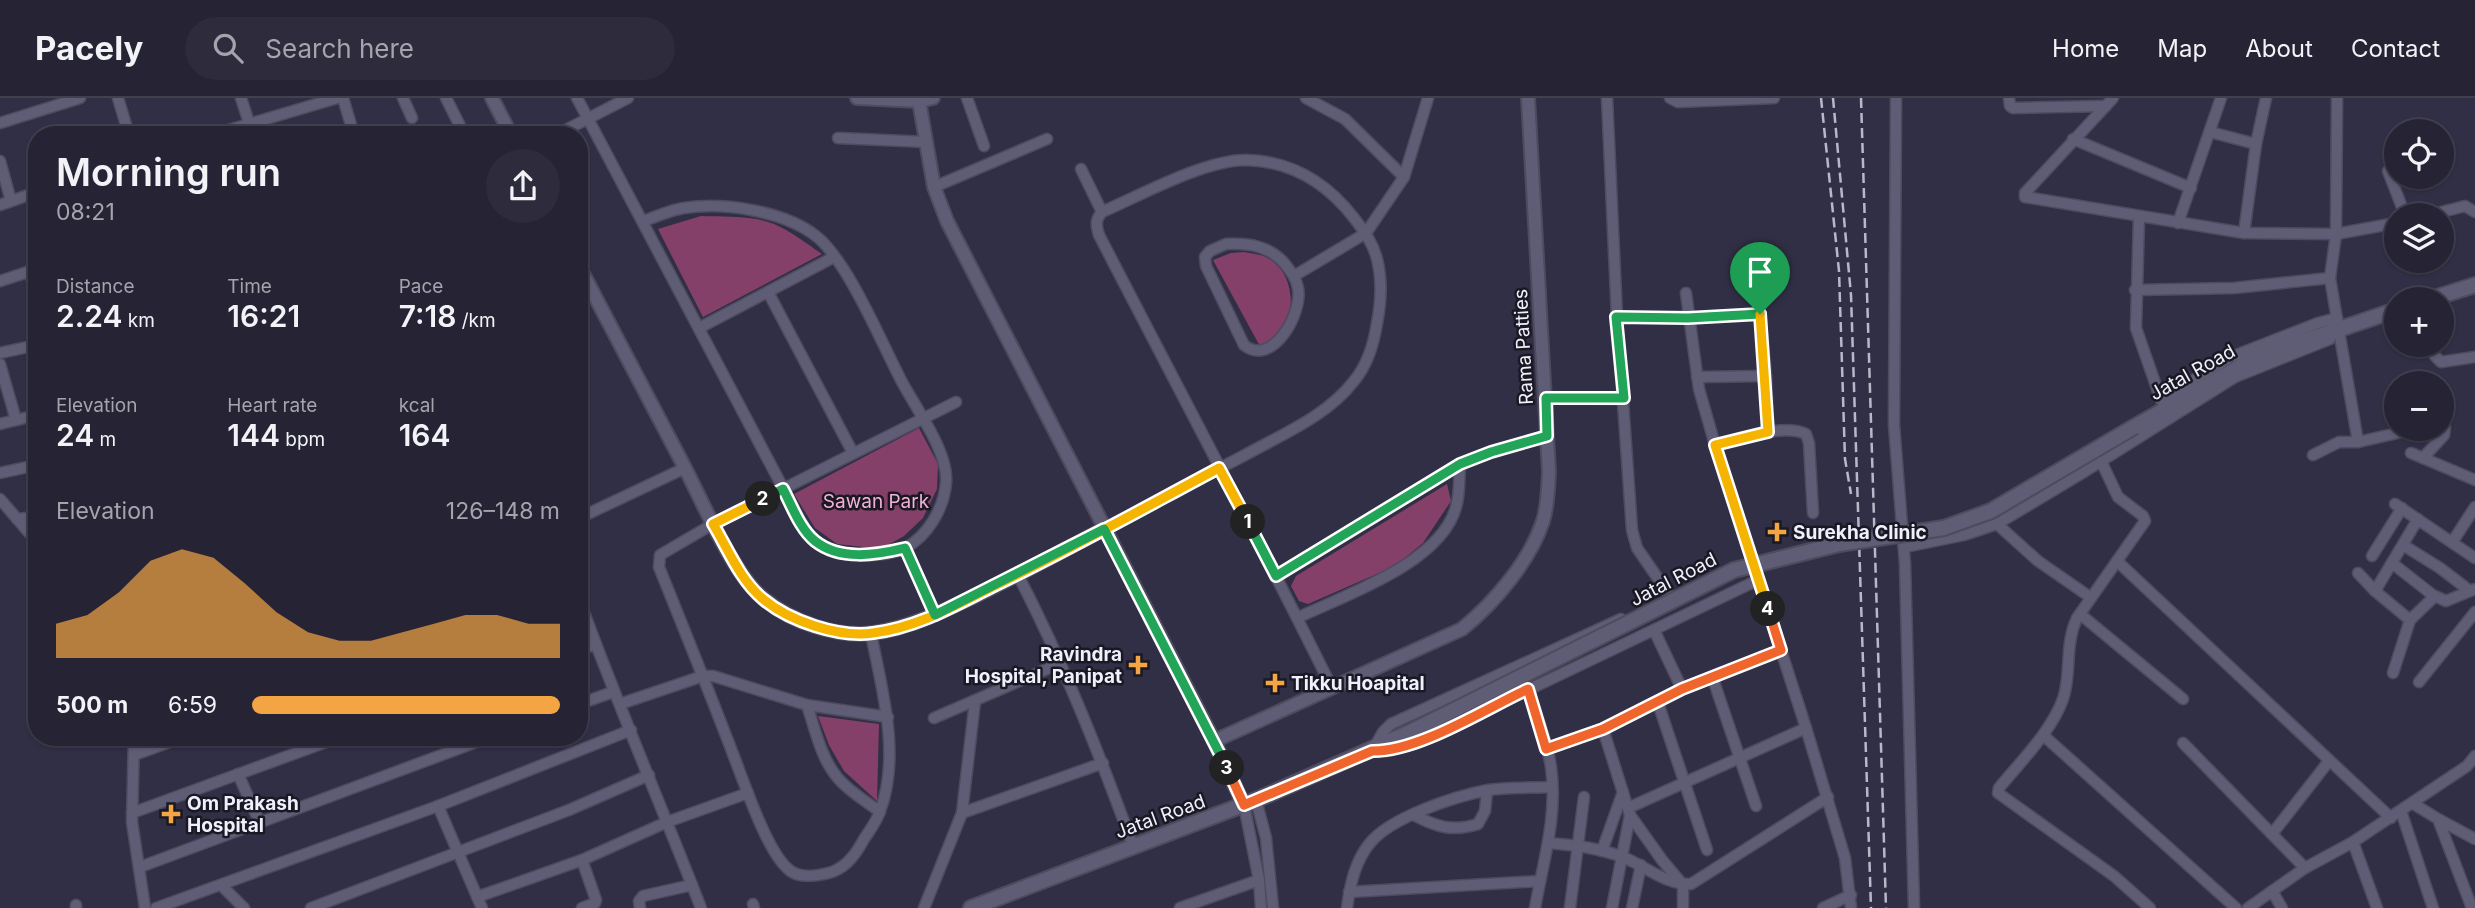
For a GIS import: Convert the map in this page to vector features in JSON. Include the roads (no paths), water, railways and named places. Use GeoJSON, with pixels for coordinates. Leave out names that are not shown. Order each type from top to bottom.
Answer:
{"type":"FeatureCollection","features":[{"type":"Feature","properties":{"kind":"main road"},"geometry":{"type":"LineString","coordinates":[[2454,292],[2475,285]]}},
{"type":"Feature","properties":{"kind":"main road","name":"Jatal Road"},"geometry":{"type":"LineString","coordinates":[[971,908],[1250,803],[1372,751],[1734,570],[1839,544],[1944,528],[1991,511],[2257,357],[2384,314]]}},
{"type":"Feature","properties":{"kind":"street"},"geometry":{"type":"LineString","coordinates":[[0,123],[80,98]]}},
{"type":"Feature","properties":{"kind":"street"},"geometry":{"type":"LineString","coordinates":[[118,98],[126,126]]}},
{"type":"Feature","properties":{"kind":"street"},"geometry":{"type":"LineString","coordinates":[[241,98],[250,126]]}},
{"type":"Feature","properties":{"kind":"street"},"geometry":{"type":"LineString","coordinates":[[262,126],[337,98]]}},
{"type":"Feature","properties":{"kind":"street"},"geometry":{"type":"LineString","coordinates":[[343,98],[352,126]]}},
{"type":"Feature","properties":{"kind":"street"},"geometry":{"type":"LineString","coordinates":[[403,98],[412,118]]}},
{"type":"Feature","properties":{"kind":"street"},"geometry":{"type":"LineString","coordinates":[[446,98],[460,126]]}},
{"type":"Feature","properties":{"kind":"street"},"geometry":{"type":"LineString","coordinates":[[492,98],[506,126]]}},
{"type":"Feature","properties":{"kind":"street"},"geometry":{"type":"LineString","coordinates":[[577,98],[801,523],[814,540],[832,551],[855,555],[883,554],[905,548],[933,522],[940,509],[947,468],[943,454],[921,418],[842,266],[817,237],[790,221],[747,210],[699,206],[643,221]]}},
{"type":"Feature","properties":{"kind":"street"},"geometry":{"type":"LineString","coordinates":[[573,126],[628,98]]}},
{"type":"Feature","properties":{"kind":"street"},"geometry":{"type":"LineString","coordinates":[[857,98],[919,101],[933,98]]}},
{"type":"Feature","properties":{"kind":"street"},"geometry":{"type":"LineString","coordinates":[[967,98],[984,146]]}},
{"type":"Feature","properties":{"kind":"street"},"geometry":{"type":"LineString","coordinates":[[1306,98],[1345,119],[1404,177]]}},
{"type":"Feature","properties":{"kind":"street"},"geometry":{"type":"LineString","coordinates":[[1294,276],[1366,233],[1404,177],[1428,98]]}},
{"type":"Feature","properties":{"kind":"street","name":"Rama Patties"},"geometry":{"type":"LineString","coordinates":[[1214,741],[1462,629],[1493,600],[1533,544],[1544,519],[1549,472],[1528,98]]}},
{"type":"Feature","properties":{"kind":"street"},"geometry":{"type":"LineString","coordinates":[[1607,98],[1616,317],[1634,539],[1670,596]]}},
{"type":"Feature","properties":{"kind":"street"},"geometry":{"type":"LineString","coordinates":[[1671,98],[1678,102],[1774,98]]}},
{"type":"Feature","properties":{"kind":"street"},"geometry":{"type":"LineString","coordinates":[[1896,98],[1894,425],[1905,547],[1914,908]]}},
{"type":"Feature","properties":{"kind":"street"},"geometry":{"type":"LineString","coordinates":[[2009,98],[2011,107],[2039,102],[2109,102]]}},
{"type":"Feature","properties":{"kind":"street"},"geometry":{"type":"LineString","coordinates":[[2178,223],[2221,98]]}},
{"type":"Feature","properties":{"kind":"street"},"geometry":{"type":"LineString","coordinates":[[2244,233],[2256,144],[2266,98]]}},
{"type":"Feature","properties":{"kind":"street"},"geometry":{"type":"LineString","coordinates":[[2337,98],[2336,234],[2330,278],[2358,442]]}},
{"type":"Feature","properties":{"kind":"street"},"geometry":{"type":"LineString","coordinates":[[919,101],[934,187],[947,221],[1214,741],[1250,803],[1267,846],[1273,908]]}},
{"type":"Feature","properties":{"kind":"street"},"geometry":{"type":"LineString","coordinates":[[2109,102],[2025,193],[2025,197],[2244,233],[2336,234],[2384,225]]}},
{"type":"Feature","properties":{"kind":"street"},"geometry":{"type":"LineString","coordinates":[[2210,132],[2256,144]]}},
{"type":"Feature","properties":{"kind":"street"},"geometry":{"type":"LineString","coordinates":[[838,138],[927,142]]}},
{"type":"Feature","properties":{"kind":"street"},"geometry":{"type":"LineString","coordinates":[[934,187],[1047,139]]}},
{"type":"Feature","properties":{"kind":"street"},"geometry":{"type":"LineString","coordinates":[[2073,139],[2190,188]]}},
{"type":"Feature","properties":{"kind":"street"},"geometry":{"type":"LineString","coordinates":[[588,283],[744,579],[763,599],[812,625],[841,633],[871,634],[904,627],[935,615],[1018,575],[1219,468],[1317,415],[1341,397],[1356,379],[1368,357],[1379,312],[1378,261],[1366,233],[1327,189],[1298,172],[1269,162],[1243,160],[1219,163],[1102,212],[1096,225],[1100,235],[1219,468],[1276,576],[1332,688]]}},
{"type":"Feature","properties":{"kind":"street"},"geometry":{"type":"LineString","coordinates":[[0,161],[11,201]]}},
{"type":"Feature","properties":{"kind":"street"},"geometry":{"type":"LineString","coordinates":[[1081,169],[1102,212]]}},
{"type":"Feature","properties":{"kind":"street"},"geometry":{"type":"LineString","coordinates":[[0,205],[28,195]]}},
{"type":"Feature","properties":{"kind":"street"},"geometry":{"type":"LineString","coordinates":[[2454,209],[2465,206],[2475,212]]}},
{"type":"Feature","properties":{"kind":"street"},"geometry":{"type":"LineString","coordinates":[[2139,217],[2135,290],[2138,338],[2161,400],[2231,357],[2318,323],[2339,327]]}},
{"type":"Feature","properties":{"kind":"street"},"geometry":{"type":"LineString","coordinates":[[1226,244],[1262,247],[1278,255],[1294,276],[1298,289],[1297,312],[1278,341],[1268,349],[1257,351],[1244,345],[1206,266],[1205,257],[1210,251],[1226,244]]}},
{"type":"Feature","properties":{"kind":"street"},"geometry":{"type":"LineString","coordinates":[[699,328],[834,257]]}},
{"type":"Feature","properties":{"kind":"street"},"geometry":{"type":"LineString","coordinates":[[0,281],[28,272]]}},
{"type":"Feature","properties":{"kind":"street"},"geometry":{"type":"LineString","coordinates":[[2135,290],[2234,288],[2330,278]]}},
{"type":"Feature","properties":{"kind":"street"},"geometry":{"type":"LineString","coordinates":[[1757,283],[1766,376],[1768,432]]}},
{"type":"Feature","properties":{"kind":"street"},"geometry":{"type":"LineString","coordinates":[[768,292],[853,453]]}},
{"type":"Feature","properties":{"kind":"street"},"geometry":{"type":"LineString","coordinates":[[1686,293],[1697,377],[1715,445],[1846,858],[1851,908]]}},
{"type":"Feature","properties":{"kind":"street"},"geometry":{"type":"LineString","coordinates":[[1616,317],[1688,318],[1760,314]]}},
{"type":"Feature","properties":{"kind":"street"},"geometry":{"type":"LineString","coordinates":[[1905,547],[1964,535],[1997,524],[2235,377],[2339,327]]}},
{"type":"Feature","properties":{"kind":"street"},"geometry":{"type":"LineString","coordinates":[[0,354],[28,347]]}},
{"type":"Feature","properties":{"kind":"street"},"geometry":{"type":"LineString","coordinates":[[2436,357],[2441,362],[2475,357]]}},
{"type":"Feature","properties":{"kind":"street"},"geometry":{"type":"LineString","coordinates":[[0,364],[16,420]]}},
{"type":"Feature","properties":{"kind":"street"},"geometry":{"type":"LineString","coordinates":[[1697,377],[1766,376]]}},
{"type":"Feature","properties":{"kind":"street"},"geometry":{"type":"LineString","coordinates":[[1546,398],[1624,398]]}},
{"type":"Feature","properties":{"kind":"street"},"geometry":{"type":"LineString","coordinates":[[871,634],[888,717],[889,756],[880,812],[848,863],[834,871],[805,876],[796,874],[786,869],[773,849],[748,793],[658,561],[664,551],[713,524],[956,402]]}},
{"type":"Feature","properties":{"kind":"street"},"geometry":{"type":"LineString","coordinates":[[0,424],[28,417]]}},
{"type":"Feature","properties":{"kind":"street"},"geometry":{"type":"LineString","coordinates":[[1715,445],[1768,432],[1796,430],[1806,434],[1813,513]]}},
{"type":"Feature","properties":{"kind":"street"},"geometry":{"type":"LineString","coordinates":[[1276,576],[1460,464],[1547,436]]}},
{"type":"Feature","properties":{"kind":"street"},"geometry":{"type":"LineString","coordinates":[[2313,455],[2339,442],[2358,442],[2384,436]]}},
{"type":"Feature","properties":{"kind":"street"},"geometry":{"type":"LineString","coordinates":[[2423,458],[2439,441]]}},
{"type":"Feature","properties":{"kind":"street"},"geometry":{"type":"LineString","coordinates":[[2410,453],[2475,480]]}},
{"type":"Feature","properties":{"kind":"street"},"geometry":{"type":"LineString","coordinates":[[2101,461],[2118,497],[2145,519],[2144,523],[2080,614],[2069,644],[2064,696],[2043,735],[1999,788],[1998,793],[2114,876],[2150,908]]}},
{"type":"Feature","properties":{"kind":"street"},"geometry":{"type":"LineString","coordinates":[[1297,618],[1398,570],[1427,550],[1450,522],[1457,507],[1460,464]]}},
{"type":"Feature","properties":{"kind":"street"},"geometry":{"type":"LineString","coordinates":[[0,473],[28,467]]}},
{"type":"Feature","properties":{"kind":"street"},"geometry":{"type":"LineString","coordinates":[[588,514],[685,468]]}},
{"type":"Feature","properties":{"kind":"street"},"geometry":{"type":"LineString","coordinates":[[2,504],[28,532]]}},
{"type":"Feature","properties":{"kind":"street"},"geometry":{"type":"LineString","coordinates":[[2372,556],[2399,506],[2475,558]]}},
{"type":"Feature","properties":{"kind":"street"},"geometry":{"type":"LineString","coordinates":[[2453,541],[2475,507]]}},
{"type":"Feature","properties":{"kind":"street"},"geometry":{"type":"LineString","coordinates":[[17,519],[28,518]]}},
{"type":"Feature","properties":{"kind":"street"},"geometry":{"type":"LineString","coordinates":[[2375,591],[2418,519]]}},
{"type":"Feature","properties":{"kind":"street"},"geometry":{"type":"LineString","coordinates":[[1997,524],[2038,561],[2090,597]]}},
{"type":"Feature","properties":{"kind":"street"},"geometry":{"type":"LineString","coordinates":[[2403,545],[2472,590]]}},
{"type":"Feature","properties":{"kind":"street"},"geometry":{"type":"LineString","coordinates":[[905,548],[935,615]]}},
{"type":"Feature","properties":{"kind":"street"},"geometry":{"type":"LineString","coordinates":[[1372,751],[1391,724],[1751,557]]}},
{"type":"Feature","properties":{"kind":"street"},"geometry":{"type":"LineString","coordinates":[[2117,561],[2390,818]]}},
{"type":"Feature","properties":{"kind":"street"},"geometry":{"type":"LineString","coordinates":[[2392,563],[2434,596],[2446,601],[2472,590]]}},
{"type":"Feature","properties":{"kind":"street"},"geometry":{"type":"LineString","coordinates":[[2358,573],[2410,620]]}},
{"type":"Feature","properties":{"kind":"street"},"geometry":{"type":"LineString","coordinates":[[1018,575],[1061,663],[1103,763],[1133,846]]}},
{"type":"Feature","properties":{"kind":"street"},"geometry":{"type":"LineString","coordinates":[[1372,751],[1385,751],[1417,743],[1758,580]]}},
{"type":"Feature","properties":{"kind":"street"},"geometry":{"type":"LineString","coordinates":[[2393,673],[2410,620],[2434,596]]}},
{"type":"Feature","properties":{"kind":"street"},"geometry":{"type":"LineString","coordinates":[[2419,682],[2475,612]]}},
{"type":"Feature","properties":{"kind":"street"},"geometry":{"type":"LineString","coordinates":[[2080,614],[2183,699]]}},
{"type":"Feature","properties":{"kind":"street"},"geometry":{"type":"LineString","coordinates":[[588,623],[613,692],[631,730],[701,908]]}},
{"type":"Feature","properties":{"kind":"street"},"geometry":{"type":"LineString","coordinates":[[1654,630],[1682,689]]}},
{"type":"Feature","properties":{"kind":"street"},"geometry":{"type":"LineString","coordinates":[[588,647],[596,644]]}},
{"type":"Feature","properties":{"kind":"street"},"geometry":{"type":"LineString","coordinates":[[1546,749],[1603,729],[1658,704],[1682,689],[1781,650]]}},
{"type":"Feature","properties":{"kind":"street"},"geometry":{"type":"LineString","coordinates":[[934,718],[1061,663]]}},
{"type":"Feature","properties":{"kind":"street"},"geometry":{"type":"LineString","coordinates":[[620,704],[704,676],[713,676],[807,705],[888,717]]}},
{"type":"Feature","properties":{"kind":"street"},"geometry":{"type":"LineString","coordinates":[[1713,679],[1756,806]]}},
{"type":"Feature","properties":{"kind":"street"},"geometry":{"type":"LineString","coordinates":[[1528,689],[1546,749],[1552,787],[1548,843],[1535,908]]}},
{"type":"Feature","properties":{"kind":"street"},"geometry":{"type":"LineString","coordinates":[[588,701],[613,692]]}},
{"type":"Feature","properties":{"kind":"street"},"geometry":{"type":"LineString","coordinates":[[924,908],[962,813],[975,701]]}},
{"type":"Feature","properties":{"kind":"street"},"geometry":{"type":"LineString","coordinates":[[1658,704],[1707,850]]}},
{"type":"Feature","properties":{"kind":"street"},"geometry":{"type":"LineString","coordinates":[[807,705],[835,776],[880,812]]}},
{"type":"Feature","properties":{"kind":"street"},"geometry":{"type":"LineString","coordinates":[[1603,729],[1629,811],[1662,860],[1683,884],[1683,908]]}},
{"type":"Feature","properties":{"kind":"street"},"geometry":{"type":"LineString","coordinates":[[1629,811],[1684,783],[1806,729]]}},
{"type":"Feature","properties":{"kind":"street"},"geometry":{"type":"LineString","coordinates":[[156,908],[438,806],[631,730]]}},
{"type":"Feature","properties":{"kind":"street"},"geometry":{"type":"LineString","coordinates":[[2043,735],[2236,908]]}},
{"type":"Feature","properties":{"kind":"street"},"geometry":{"type":"LineString","coordinates":[[2183,743],[2305,868]]}},
{"type":"Feature","properties":{"kind":"street"},"geometry":{"type":"LineString","coordinates":[[134,746],[133,832],[145,908]]}},
{"type":"Feature","properties":{"kind":"street"},"geometry":{"type":"LineString","coordinates":[[134,755],[159,746]]}},
{"type":"Feature","properties":{"kind":"street"},"geometry":{"type":"LineString","coordinates":[[132,813],[315,746]]}},
{"type":"Feature","properties":{"kind":"street"},"geometry":{"type":"LineString","coordinates":[[140,867],[456,746]]}},
{"type":"Feature","properties":{"kind":"street"},"geometry":{"type":"LineString","coordinates":[[2248,908],[2305,868],[2353,842],[2401,811],[2467,766],[2475,755]]}},
{"type":"Feature","properties":{"kind":"street"},"geometry":{"type":"LineString","coordinates":[[2272,834],[2329,761]]}},
{"type":"Feature","properties":{"kind":"street"},"geometry":{"type":"LineString","coordinates":[[962,813],[1103,763]]}},
{"type":"Feature","properties":{"kind":"street"},"geometry":{"type":"LineString","coordinates":[[238,774],[260,822]]}},
{"type":"Feature","properties":{"kind":"street"},"geometry":{"type":"LineString","coordinates":[[311,908],[569,810],[649,775]]}},
{"type":"Feature","properties":{"kind":"street"},"geometry":{"type":"LineString","coordinates":[[1347,908],[1355,869],[1372,840],[1390,827],[1445,803],[1486,791],[1552,787]]}},
{"type":"Feature","properties":{"kind":"street"},"geometry":{"type":"LineString","coordinates":[[1414,815],[1441,828],[1478,824],[1485,811],[1486,791]]}},
{"type":"Feature","properties":{"kind":"street"},"geometry":{"type":"LineString","coordinates":[[1602,851],[1623,792]]}},
{"type":"Feature","properties":{"kind":"street"},"geometry":{"type":"LineString","coordinates":[[438,806],[460,852],[480,905],[667,822],[748,793]]}},
{"type":"Feature","properties":{"kind":"street"},"geometry":{"type":"LineString","coordinates":[[1570,908],[1584,797]]}},
{"type":"Feature","properties":{"kind":"street"},"geometry":{"type":"LineString","coordinates":[[1548,843],[1578,845],[1622,857],[1674,883],[1697,882],[1828,797]]}},
{"type":"Feature","properties":{"kind":"street"},"geometry":{"type":"LineString","coordinates":[[1250,803],[1261,908]]}},
{"type":"Feature","properties":{"kind":"street"},"geometry":{"type":"LineString","coordinates":[[2412,803],[2475,839]]}},
{"type":"Feature","properties":{"kind":"street"},"geometry":{"type":"LineString","coordinates":[[1612,908],[1629,811]]}},
{"type":"Feature","properties":{"kind":"street"},"geometry":{"type":"LineString","coordinates":[[2401,811],[2433,908]]}},
{"type":"Feature","properties":{"kind":"street"},"geometry":{"type":"LineString","coordinates":[[2438,819],[2472,908]]}},
{"type":"Feature","properties":{"kind":"street"},"geometry":{"type":"LineString","coordinates":[[2353,842],[2377,908]]}},
{"type":"Feature","properties":{"kind":"street"},"geometry":{"type":"LineString","coordinates":[[582,860],[596,900],[595,903],[582,908]]}},
{"type":"Feature","properties":{"kind":"street"},"geometry":{"type":"LineString","coordinates":[[1632,908],[1641,865]]}},
{"type":"Feature","properties":{"kind":"street"},"geometry":{"type":"LineString","coordinates":[[1180,908],[1259,880]]}},
{"type":"Feature","properties":{"kind":"street"},"geometry":{"type":"LineString","coordinates":[[1349,892],[1540,881]]}},
{"type":"Feature","properties":{"kind":"street"},"geometry":{"type":"LineString","coordinates":[[221,884],[244,908]]}},
{"type":"Feature","properties":{"kind":"street"},"geometry":{"type":"LineString","coordinates":[[640,908],[640,898],[643,896],[692,886]]}},
{"type":"Feature","properties":{"kind":"street"},"geometry":{"type":"LineString","coordinates":[[2272,891],[2281,908]]}},
{"type":"Feature","properties":{"kind":"street"},"geometry":{"type":"LineString","coordinates":[[1823,908],[1851,895]]}},
{"type":"Feature","properties":{"kind":"railway"},"geometry":{"type":"LineString","coordinates":[[1821,98],[1839,271],[1845,459],[1851,494]]}},
{"type":"Feature","properties":{"kind":"railway"},"geometry":{"type":"LineString","coordinates":[[1833,98],[1851,295],[1871,908]]}},
{"type":"Feature","properties":{"kind":"railway"},"geometry":{"type":"LineString","coordinates":[[1861,98],[1886,908]]}},
{"type":"Feature","properties":{"kind":"place","name":"Surekha Clinic"},"geometry":{"type":"Point","coordinates":[1777,532]}},
{"type":"Feature","properties":{"kind":"place","name":"Ravindra Hospital, Panipat"},"geometry":{"type":"Point","coordinates":[1138,665]}},
{"type":"Feature","properties":{"kind":"place","name":"Tikku Hoapital"},"geometry":{"type":"Point","coordinates":[1275,683]}},
{"type":"Feature","properties":{"kind":"place","name":"Om Prakash Hospital"},"geometry":{"type":"Point","coordinates":[171,814]}},
{"type":"Feature","properties":{"kind":"park label","name":"Sawan Park"},"geometry":{"type":"Point","coordinates":[876,501]}}]}
